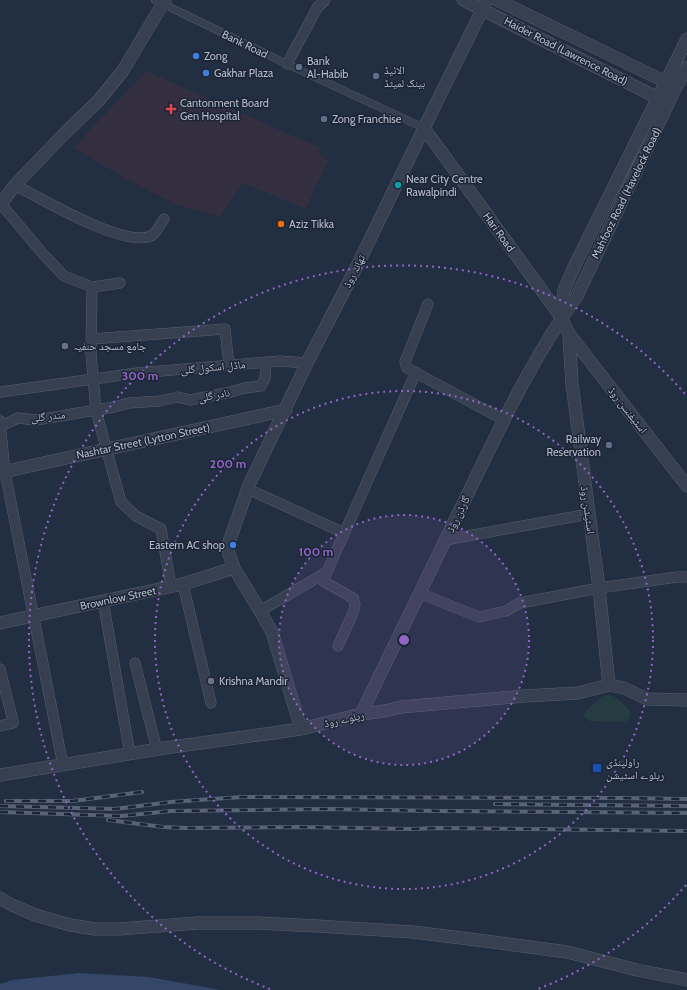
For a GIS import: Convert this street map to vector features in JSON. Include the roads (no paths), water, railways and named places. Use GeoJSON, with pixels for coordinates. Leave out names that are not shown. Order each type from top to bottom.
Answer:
{"type":"FeatureCollection","features":[{"type":"Feature","properties":{"kind":"street"},"geometry":{"type":"LineString","coordinates":[[286,64],[317,8],[325,0]]}},
{"type":"Feature","properties":{"kind":"street","name":"Haider Road (Lawrence Road)"},"geometry":{"type":"LineString","coordinates":[[463,0],[485,5],[669,103]]}},
{"type":"Feature","properties":{"kind":"street","name":"Haider Road (Lawrence Road)"},"geometry":{"type":"LineString","coordinates":[[497,0],[671,85]]}},
{"type":"Feature","properties":{"kind":"street"},"geometry":{"type":"LineString","coordinates":[[120,283],[92,287],[64,276],[0,204],[15,185],[99,100],[122,72],[161,1]]}},
{"type":"Feature","properties":{"kind":"street","name":"Bank Road"},"geometry":{"type":"LineString","coordinates":[[161,1],[286,64],[424,128]]}},
{"type":"Feature","properties":{"kind":"street","name":"تھانہ روڈ"},"geometry":{"type":"LineString","coordinates":[[234,568],[228,546],[248,489],[307,363],[357,266],[485,5]]}},
{"type":"Feature","properties":{"kind":"street","name":"Mahfooz Road (Havelock Road)"},"geometry":{"type":"LineString","coordinates":[[561,317],[577,296],[669,103],[671,85],[687,39]]}},
{"type":"Feature","properties":{"kind":"street","name":"Mahfooz Road (Havelock Road)"},"geometry":{"type":"LineString","coordinates":[[561,317],[564,290],[658,98],[687,67]]}},
{"type":"Feature","properties":{"kind":"street","name":"Hari Road"},"geometry":{"type":"LineString","coordinates":[[424,128],[561,317],[569,334]]}},
{"type":"Feature","properties":{"kind":"street"},"geometry":{"type":"LineString","coordinates":[[15,185],[101,229],[130,236],[141,238],[151,236],[164,219]]}},
{"type":"Feature","properties":{"kind":"street"},"geometry":{"type":"LineString","coordinates":[[92,287],[91,339],[96,411],[121,502],[136,516],[161,529],[170,586]]}},
{"type":"Feature","properties":{"kind":"street"},"geometry":{"type":"LineString","coordinates":[[428,304],[405,362],[407,368],[504,420]]}},
{"type":"Feature","properties":{"kind":"street","name":"گارڈن روڈ"},"geometry":{"type":"LineString","coordinates":[[361,714],[504,420],[561,317]]}},
{"type":"Feature","properties":{"kind":"street"},"geometry":{"type":"LineString","coordinates":[[91,339],[225,329],[229,366]]}},
{"type":"Feature","properties":{"kind":"street","name":"اسٹیفنسن روڈ"},"geometry":{"type":"LineString","coordinates":[[569,334],[687,486]]}},
{"type":"Feature","properties":{"kind":"street","name":"اسٹیشن روڈ"},"geometry":{"type":"LineString","coordinates":[[569,334],[572,384],[599,588],[609,684]]}},
{"type":"Feature","properties":{"kind":"street","name":"ماڈل اسکول گلی"},"geometry":{"type":"LineString","coordinates":[[0,392],[137,373],[280,361],[307,363]]}},
{"type":"Feature","properties":{"kind":"street","name":"نادر گلی"},"geometry":{"type":"LineString","coordinates":[[96,411],[129,403],[144,403],[178,397],[190,400],[260,386],[265,378],[266,362]]}},
{"type":"Feature","properties":{"kind":"street"},"geometry":{"type":"LineString","coordinates":[[338,646],[353,613],[355,605],[353,598],[323,582],[416,372]]}},
{"type":"Feature","properties":{"kind":"street","name":"Nashtar Street (Lytton Street)"},"geometry":{"type":"LineString","coordinates":[[2,473],[286,410]]}},
{"type":"Feature","properties":{"kind":"street","name":"مندر گلی"},"geometry":{"type":"LineString","coordinates":[[0,423],[18,418],[35,420],[96,411]]}},
{"type":"Feature","properties":{"kind":"street"},"geometry":{"type":"LineString","coordinates":[[0,423],[2,473],[63,765]]}},
{"type":"Feature","properties":{"kind":"street"},"geometry":{"type":"LineString","coordinates":[[248,489],[344,533]]}},
{"type":"Feature","properties":{"kind":"street"},"geometry":{"type":"LineString","coordinates":[[445,540],[589,514]]}},
{"type":"Feature","properties":{"kind":"street"},"geometry":{"type":"LineString","coordinates":[[234,568],[272,632],[301,729]]}},
{"type":"Feature","properties":{"kind":"street","name":"Brownlow Street"},"geometry":{"type":"LineString","coordinates":[[0,623],[183,584],[234,568]]}},
{"type":"Feature","properties":{"kind":"street"},"geometry":{"type":"LineString","coordinates":[[260,611],[327,572]]}},
{"type":"Feature","properties":{"kind":"street"},"geometry":{"type":"LineString","coordinates":[[419,593],[479,617],[506,611],[520,603],[599,588],[677,577],[687,578]]}},
{"type":"Feature","properties":{"kind":"street"},"geometry":{"type":"LineString","coordinates":[[183,584],[211,703]]}},
{"type":"Feature","properties":{"kind":"street"},"geometry":{"type":"LineString","coordinates":[[103,601],[130,754]]}},
{"type":"Feature","properties":{"kind":"street"},"geometry":{"type":"LineString","coordinates":[[135,663],[157,750]]}},
{"type":"Feature","properties":{"kind":"street"},"geometry":{"type":"LineString","coordinates":[[0,669],[13,722],[0,726]]}},
{"type":"Feature","properties":{"kind":"street"},"geometry":{"type":"LineString","coordinates":[[609,684],[624,688],[647,699],[687,700]]}},
{"type":"Feature","properties":{"kind":"street","name":"ریلوے روڈ"},"geometry":{"type":"LineString","coordinates":[[0,775],[301,729],[361,714],[385,711],[400,707],[578,693],[609,684]]}},
{"type":"Feature","properties":{"kind":"street"},"geometry":{"type":"LineString","coordinates":[[0,898],[35,915],[70,925],[95,928],[119,929],[198,924],[257,923],[412,932],[567,952],[637,970],[687,980]]}},
{"type":"Feature","properties":{"kind":"water"},"geometry":{"type":"Polygon","coordinates":[[[80,973],[149,977],[221,990],[0,990],[0,984],[12,980],[80,973]]]}},
{"type":"Feature","properties":{"kind":"railway"},"geometry":{"type":"LineString","coordinates":[[6,801],[73,801],[142,792]]}},
{"type":"Feature","properties":{"kind":"railway"},"geometry":{"type":"LineString","coordinates":[[0,806],[115,809],[171,802],[244,797],[687,799]]}},
{"type":"Feature","properties":{"kind":"railway"},"geometry":{"type":"LineString","coordinates":[[495,804],[687,806]]}},
{"type":"Feature","properties":{"kind":"railway"},"geometry":{"type":"LineString","coordinates":[[0,812],[121,816],[171,811],[326,809],[687,813]]}},
{"type":"Feature","properties":{"kind":"railway"},"geometry":{"type":"LineString","coordinates":[[108,820],[163,827],[185,828],[299,827],[687,831]]}},
{"type":"Feature","properties":{"kind":"place","name":"Zong"},"geometry":{"type":"Point","coordinates":[196,56]}},
{"type":"Feature","properties":{"kind":"place","name":"Bank Al-Habib"},"geometry":{"type":"Point","coordinates":[299,67]}},
{"type":"Feature","properties":{"kind":"place","name":"Gakhar Plaza"},"geometry":{"type":"Point","coordinates":[206,73]}},
{"type":"Feature","properties":{"kind":"place","name":"الائیڈ بینک لمیٹڈ"},"geometry":{"type":"Point","coordinates":[376,76]}},
{"type":"Feature","properties":{"kind":"place","name":"Cantonment Board Gen Hospital"},"geometry":{"type":"Point","coordinates":[171,109]}},
{"type":"Feature","properties":{"kind":"place","name":"Zong Franchise"},"geometry":{"type":"Point","coordinates":[324,119]}},
{"type":"Feature","properties":{"kind":"place","name":"Near City Centre Rawalpindi"},"geometry":{"type":"Point","coordinates":[398,185]}},
{"type":"Feature","properties":{"kind":"place","name":"Aziz Tikka"},"geometry":{"type":"Point","coordinates":[281,224]}},
{"type":"Feature","properties":{"kind":"place","name":"جامع مسجد حنفیہ"},"geometry":{"type":"Point","coordinates":[65,346]}},
{"type":"Feature","properties":{"kind":"place","name":"Railway Reservation"},"geometry":{"type":"Point","coordinates":[609,445]}},
{"type":"Feature","properties":{"kind":"place","name":"Eastern AC shop"},"geometry":{"type":"Point","coordinates":[233,545]}},
{"type":"Feature","properties":{"kind":"place","name":"Krishna Mandir"},"geometry":{"type":"Point","coordinates":[211,681]}},
{"type":"Feature","properties":{"kind":"place","name":"راولپنڈی ریلوے اسٹیشن"},"geometry":{"type":"Point","coordinates":[597,768]}}]}
